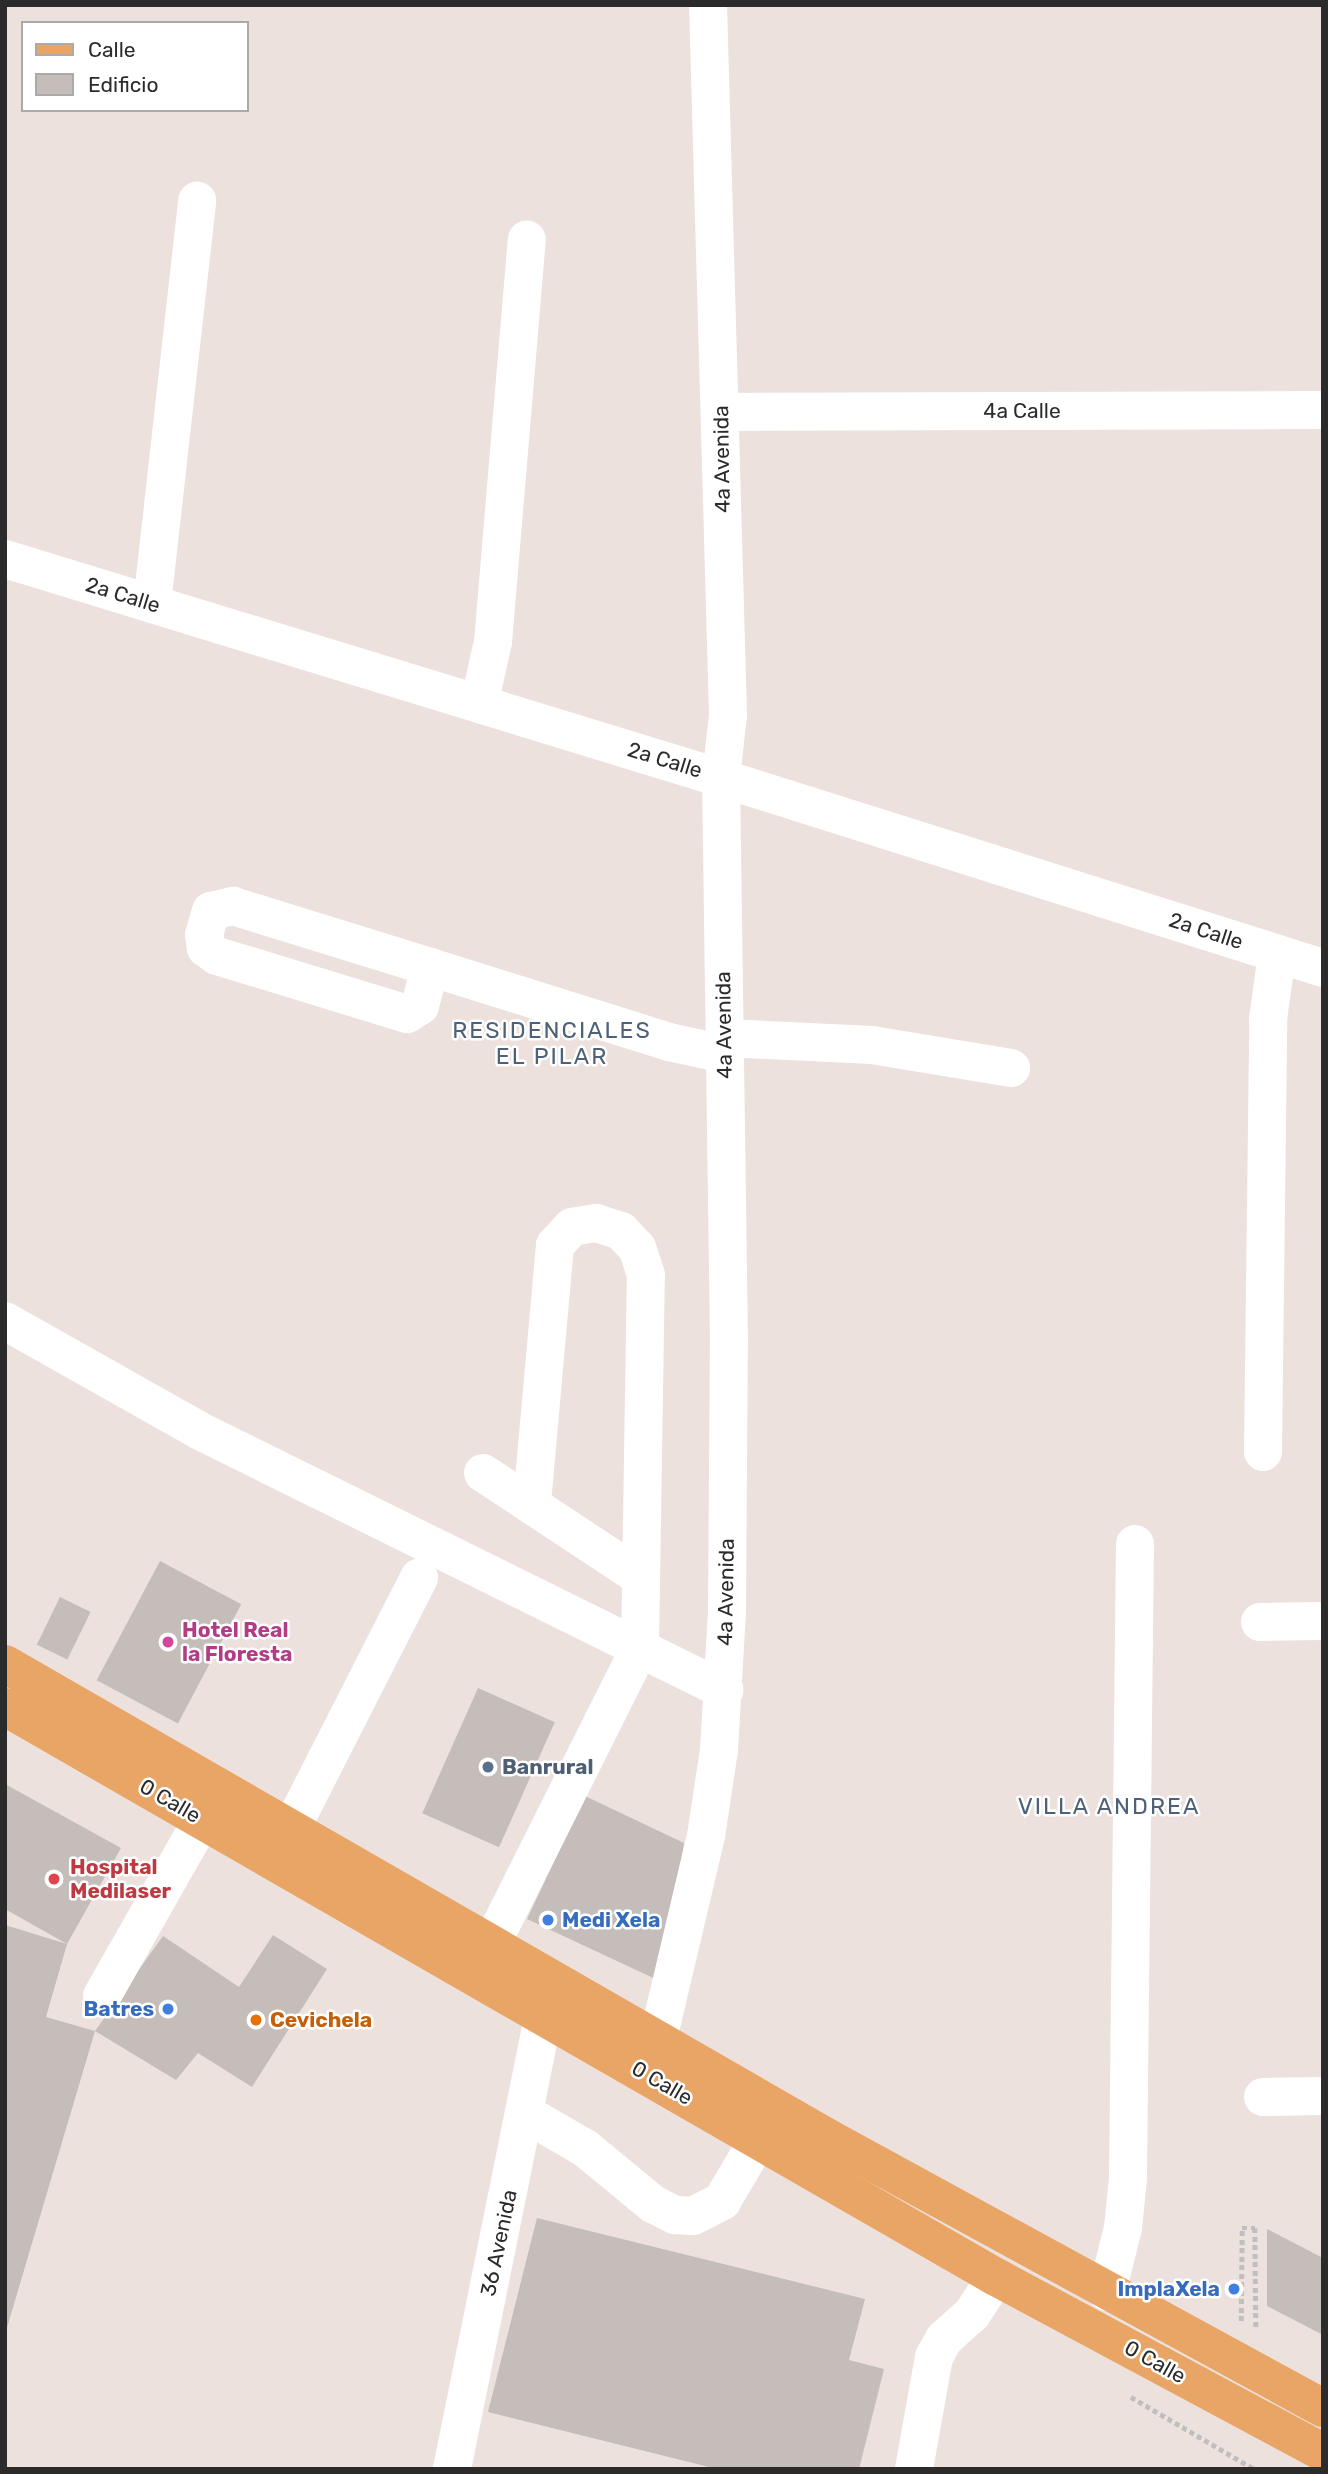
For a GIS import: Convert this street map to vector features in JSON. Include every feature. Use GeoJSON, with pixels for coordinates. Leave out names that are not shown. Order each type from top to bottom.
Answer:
{"type":"FeatureCollection","features":[{"type":"Feature","properties":{"kind":"main road","name":"0 Calle"},"geometry":{"type":"LineString","coordinates":[[5,1664],[657,2039],[1107,2292],[1323,2408]]}},
{"type":"Feature","properties":{"kind":"main road","name":"0 Calle"},"geometry":{"type":"LineString","coordinates":[[5,1707],[996,2277],[1323,2452]]}},
{"type":"Feature","properties":{"kind":"street","name":"4a Avenida"},"geometry":{"type":"LineString","coordinates":[[657,2039],[706,1836],[724,1690],[729,1342],[722,778],[728,715],[708,5]]}},
{"type":"Feature","properties":{"kind":"street"},"geometry":{"type":"LineString","coordinates":[[152,604],[197,201]]}},
{"type":"Feature","properties":{"kind":"street"},"geometry":{"type":"LineString","coordinates":[[480,704],[493,642],[527,239]]}},
{"type":"Feature","properties":{"kind":"street","name":"4a Calle"},"geometry":{"type":"LineString","coordinates":[[721,412],[1323,410]]}},
{"type":"Feature","properties":{"kind":"street","name":"2a Calle"},"geometry":{"type":"LineString","coordinates":[[5,559],[722,778],[1323,968]]}},
{"type":"Feature","properties":{"kind":"street"},"geometry":{"type":"LineString","coordinates":[[430,967],[420,1006],[407,1014],[217,956],[206,948],[204,935],[211,911],[233,906],[430,967],[669,1042],[724,1046],[872,1045],[1010,1068]]}},
{"type":"Feature","properties":{"kind":"street"},"geometry":{"type":"LineString","coordinates":[[1263,1452],[1268,1019],[1277,954]]}},
{"type":"Feature","properties":{"kind":"street"},"geometry":{"type":"LineString","coordinates":[[492,1943],[640,1648],[646,1275],[637,1248],[621,1231],[596,1223],[572,1227],[555,1245],[531,1505]]}},
{"type":"Feature","properties":{"kind":"street"},"geometry":{"type":"LineString","coordinates":[[5,1321],[200,1432],[724,1690]]}},
{"type":"Feature","properties":{"kind":"street"},"geometry":{"type":"LineString","coordinates":[[483,1473],[641,1577]]}},
{"type":"Feature","properties":{"kind":"street"},"geometry":{"type":"LineString","coordinates":[[1107,2292],[1123,2228],[1128,2178],[1135,1544]]}},
{"type":"Feature","properties":{"kind":"street"},"geometry":{"type":"LineString","coordinates":[[292,1827],[419,1578]]}},
{"type":"Feature","properties":{"kind":"street"},"geometry":{"type":"LineString","coordinates":[[1260,1622],[1323,1621]]}},
{"type":"Feature","properties":{"kind":"street"},"geometry":{"type":"LineString","coordinates":[[102,1996],[202,1820]]}},
{"type":"Feature","properties":{"kind":"street","name":"36 Avenida"},"geometry":{"type":"LineString","coordinates":[[452,2469],[526,2114],[543,2017]]}},
{"type":"Feature","properties":{"kind":"street"},"geometry":{"type":"LineString","coordinates":[[1263,2097],[1323,2096]]}},
{"type":"Feature","properties":{"kind":"street"},"geometry":{"type":"LineString","coordinates":[[526,2114],[585,2148],[653,2204],[675,2215],[693,2216],[722,2201],[758,2140]]}},
{"type":"Feature","properties":{"kind":"street"},"geometry":{"type":"LineString","coordinates":[[914,2469],[934,2357],[944,2339],[972,2314],[996,2277]]}},
{"type":"Feature","properties":{"kind":"path"},"geometry":{"type":"LineString","coordinates":[[1243,2318],[1242,2228],[1255,2228],[1256,2335]]}},
{"type":"Feature","properties":{"kind":"building","name":"Hotel Real la Floresta"},"geometry":{"type":"Polygon","coordinates":[[[160,1561],[241,1604],[178,1723],[97,1680],[160,1561]]]}},
{"type":"Feature","properties":{"kind":"building"},"geometry":{"type":"Polygon","coordinates":[[[60,1597],[91,1612],[67,1660],[37,1645],[60,1597]]]}},
{"type":"Feature","properties":{"kind":"building","name":"Banrural"},"geometry":{"type":"Polygon","coordinates":[[[478,1688],[555,1722],[499,1847],[422,1813],[478,1688]]]}},
{"type":"Feature","properties":{"kind":"building","name":"Hospital Medilaser"},"geometry":{"type":"Polygon","coordinates":[[[5,1784],[121,1848],[67,1944],[5,1909],[5,1784]]]}},
{"type":"Feature","properties":{"kind":"building"},"geometry":{"type":"Polygon","coordinates":[[[585,1796],[684,1843],[664,1983],[527,1919],[585,1796]]]}},
{"type":"Feature","properties":{"kind":"building"},"geometry":{"type":"Polygon","coordinates":[[[5,1925],[67,1944],[46,2017],[95,2031],[6,2331],[5,1925]]]}},
{"type":"Feature","properties":{"kind":"building"},"geometry":{"type":"Polygon","coordinates":[[[273,1935],[327,1969],[252,2087],[198,2053],[176,2080],[95,2031],[163,1936],[239,1987],[273,1935]]]}},
{"type":"Feature","properties":{"kind":"building"},"geometry":{"type":"Polygon","coordinates":[[[537,2218],[865,2299],[849,2360],[884,2369],[859,2469],[717,2469],[488,2412],[537,2218]]]}},
{"type":"Feature","properties":{"kind":"building"},"geometry":{"type":"Polygon","coordinates":[[[1267,2229],[1323,2258],[1323,2335],[1267,2306],[1267,2229]]]}},
{"type":"Feature","properties":{"kind":"place","name":"Hotel Real la Floresta"},"geometry":{"type":"Point","coordinates":[168,1642]}},
{"type":"Feature","properties":{"kind":"place","name":"Banrural"},"geometry":{"type":"Point","coordinates":[488,1767]}},
{"type":"Feature","properties":{"kind":"place","name":"Hospital Medilaser"},"geometry":{"type":"Point","coordinates":[54,1879]}},
{"type":"Feature","properties":{"kind":"place","name":"Medi Xela"},"geometry":{"type":"Point","coordinates":[548,1920]}},
{"type":"Feature","properties":{"kind":"place","name":"Batres"},"geometry":{"type":"Point","coordinates":[168,2009]}},
{"type":"Feature","properties":{"kind":"place","name":"Cevichela"},"geometry":{"type":"Point","coordinates":[256,2020]}},
{"type":"Feature","properties":{"kind":"place","name":"ImplaXela"},"geometry":{"type":"Point","coordinates":[1234,2289]}},
{"type":"Feature","properties":{"kind":"district","name":"RESIDENCIALES EL PILAR"},"geometry":{"type":"Point","coordinates":[552,1043]}},
{"type":"Feature","properties":{"kind":"district","name":"VILLA ANDREA"},"geometry":{"type":"Point","coordinates":[1109,1806]}}]}
